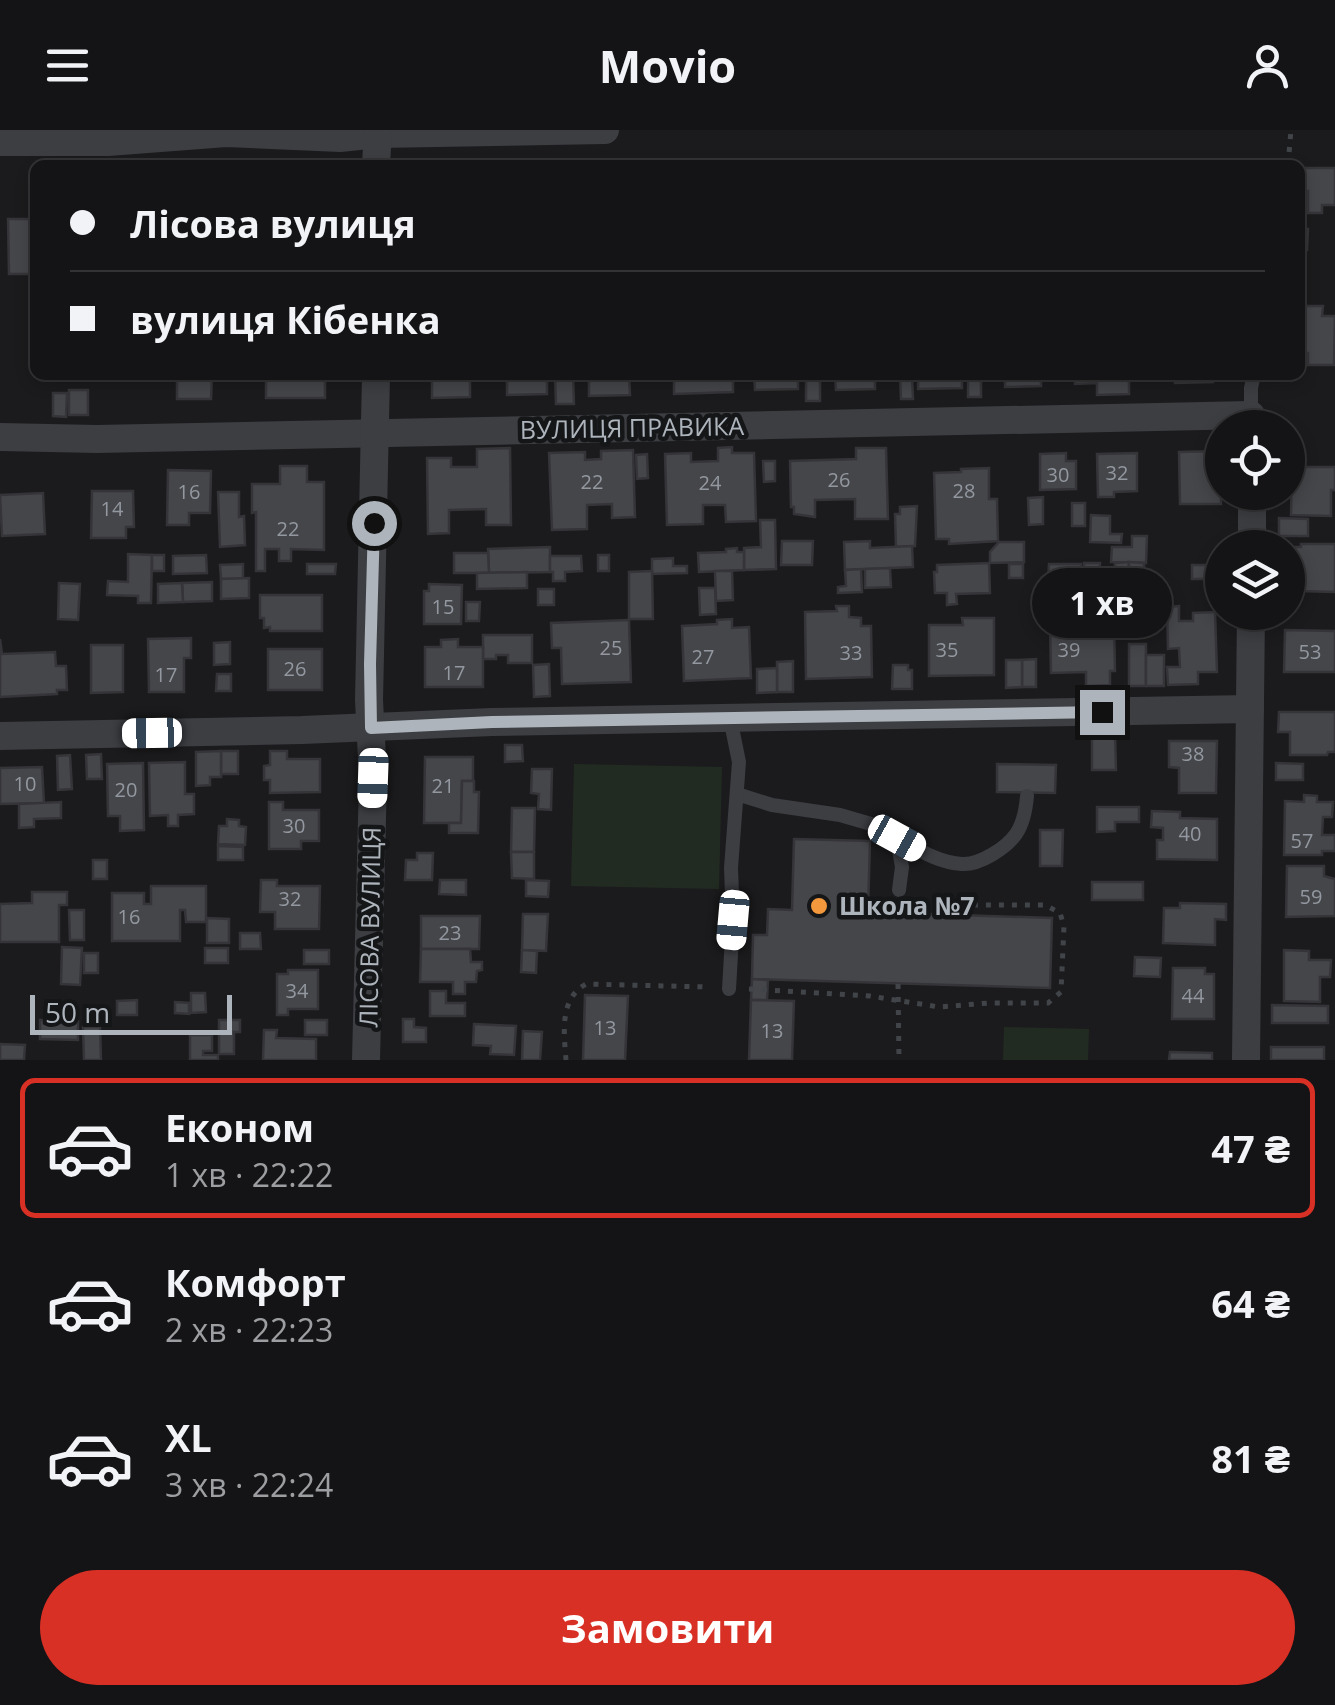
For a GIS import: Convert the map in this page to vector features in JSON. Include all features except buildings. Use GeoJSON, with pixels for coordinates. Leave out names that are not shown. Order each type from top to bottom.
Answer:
{"type":"FeatureCollection","features":[{"type":"Feature","properties":{"kind":"street"},"geometry":{"type":"LineString","coordinates":[[0,142],[108,142],[226,133],[340,138],[378,132],[605,130]]}},
{"type":"Feature","properties":{"kind":"street"},"geometry":{"type":"LineString","coordinates":[[376,160],[378,132]]}},
{"type":"Feature","properties":{"kind":"street","name":"ЛІСОВА ВУЛИЦЯ"},"geometry":{"type":"LineString","coordinates":[[366,1060],[376,380]]}},
{"type":"Feature","properties":{"kind":"street","name":"ВУЛИЦЯ ПРАВИКА"},"geometry":{"type":"LineString","coordinates":[[0,438],[1205,423]]}},
{"type":"Feature","properties":{"kind":"street"},"geometry":{"type":"LineString","coordinates":[[1246,1060],[1251,630]]}},
{"type":"Feature","properties":{"kind":"street"},"geometry":{"type":"LineString","coordinates":[[0,736],[492,722],[1250,710]]}},
{"type":"Feature","properties":{"kind":"lane"},"geometry":{"type":"LineString","coordinates":[[1252,410],[1253,380]]}},
{"type":"Feature","properties":{"kind":"lane"},"geometry":{"type":"LineString","coordinates":[[728,988],[739,762],[730,718]]}},
{"type":"Feature","properties":{"kind":"lane"},"geometry":{"type":"LineString","coordinates":[[737,794],[772,805],[871,824],[944,861],[966,865],[995,853],[1016,834],[1027,796]]}},
{"type":"Feature","properties":{"kind":"lane"},"geometry":{"type":"LineString","coordinates":[[897,838],[902,866],[898,897]]}},
{"type":"Feature","properties":{"kind":"path"},"geometry":{"type":"LineString","coordinates":[[1288,160],[1291,130]]}},
{"type":"Feature","properties":{"kind":"path"},"geometry":{"type":"LineString","coordinates":[[566,1060],[567,1004],[575,990],[586,984],[652,984],[898,999],[939,1007],[1048,1003],[1061,992],[1064,926],[1060,913],[1045,905],[979,906],[898,897]]}},
{"type":"Feature","properties":{"kind":"path"},"geometry":{"type":"LineString","coordinates":[[898,984],[899,1060]]}},
{"type":"Feature","properties":{"kind":"shaded area"},"geometry":{"type":"Polygon","coordinates":[[[574,764],[722,767],[719,889],[571,886],[574,764]]]}},
{"type":"Feature","properties":{"kind":"shaded area"},"geometry":{"type":"Polygon","coordinates":[[[1004,1027],[1089,1029],[1088,1060],[1003,1060],[1004,1027]]]}},
{"type":"Feature","properties":{"kind":"place","name":"Школа №7"},"geometry":{"type":"Point","coordinates":[819,906]}},
{"type":"Feature","properties":{"kind":"route"},"geometry":{"type":"LineString","coordinates":[[374,523],[371,728],[492,722],[1102,712]]}}]}
